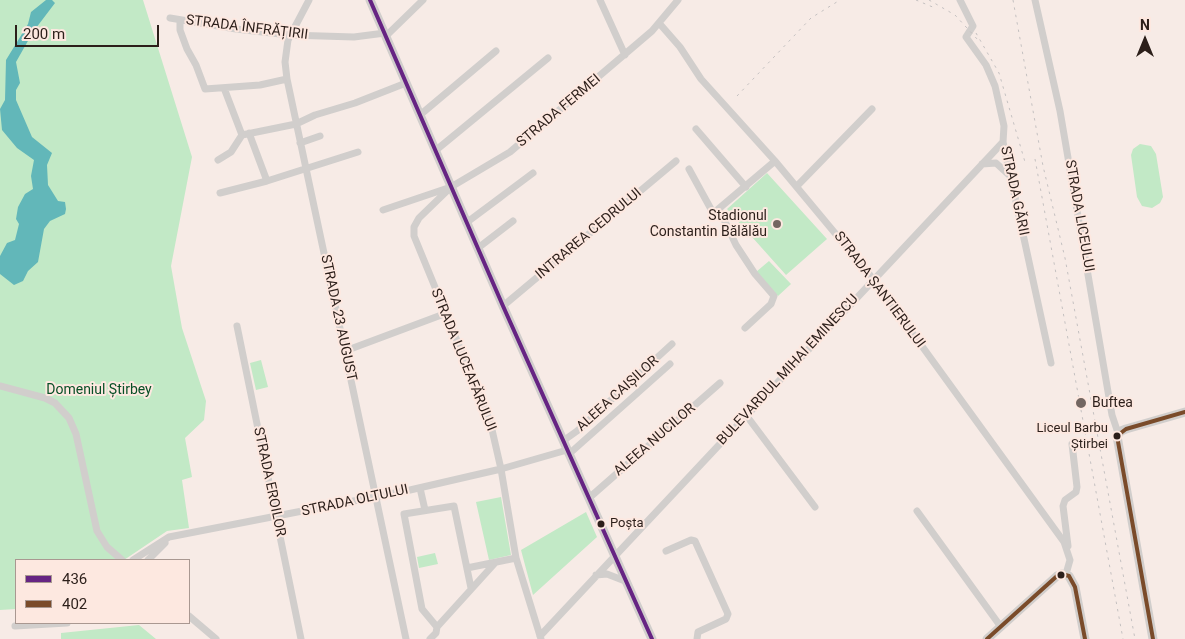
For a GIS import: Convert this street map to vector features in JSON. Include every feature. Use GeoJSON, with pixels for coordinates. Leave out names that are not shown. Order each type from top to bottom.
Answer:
{"type":"FeatureCollection","features":[{"type":"Feature","properties":{"kind":"main road"},"geometry":{"type":"LineString","coordinates":[[370,0],[466,223],[652,639]]}},
{"type":"Feature","properties":{"kind":"main road"},"geometry":{"type":"LineString","coordinates":[[1153,639],[1119,450],[1118,433],[1126,428],[1185,412]]}},
{"type":"Feature","properties":{"kind":"main road"},"geometry":{"type":"LineString","coordinates":[[988,639],[1057,576],[1066,574],[1069,576],[1074,587],[1085,639]]}},
{"type":"Feature","properties":{"kind":"street","name":"STRADA 23 AUGUST"},"geometry":{"type":"LineString","coordinates":[[309,0],[290,35],[285,62],[287,79],[406,639]]}},
{"type":"Feature","properties":{"kind":"street"},"geometry":{"type":"LineString","coordinates":[[385,35],[423,0]]}},
{"type":"Feature","properties":{"kind":"street"},"geometry":{"type":"LineString","coordinates":[[600,0],[625,55]]}},
{"type":"Feature","properties":{"kind":"street","name":"STRADA FERMEI"},"geometry":{"type":"LineString","coordinates":[[451,186],[510,152],[625,55],[659,23],[678,0]]}},
{"type":"Feature","properties":{"kind":"street","name":"STRADA GĂRII"},"geometry":{"type":"LineString","coordinates":[[960,0],[973,26],[966,37],[986,65],[993,79],[1004,126],[1003,142],[1051,363]]}},
{"type":"Feature","properties":{"kind":"street","name":"STRADA LICEULUI"},"geometry":{"type":"LineString","coordinates":[[1035,0],[1060,111],[1110,405],[1118,433]]}},
{"type":"Feature","properties":{"kind":"street","name":"STRADA ÎNFRĂȚIRII"},"geometry":{"type":"LineString","coordinates":[[170,18],[236,29],[290,35],[354,37],[385,35]]}},
{"type":"Feature","properties":{"kind":"street"},"geometry":{"type":"LineString","coordinates":[[180,20],[183,39],[207,90],[287,79]]}},
{"type":"Feature","properties":{"kind":"street","name":"STRADA ȘANTIERULUI"},"geometry":{"type":"LineString","coordinates":[[659,23],[680,48],[701,79],[797,186],[874,280],[1050,521],[1069,553]]}},
{"type":"Feature","properties":{"kind":"street"},"geometry":{"type":"LineString","coordinates":[[420,115],[496,51]]}},
{"type":"Feature","properties":{"kind":"street"},"geometry":{"type":"LineString","coordinates":[[436,151],[548,58]]}},
{"type":"Feature","properties":{"kind":"street"},"geometry":{"type":"LineString","coordinates":[[218,160],[231,152],[246,134],[296,124],[315,115],[355,103],[406,83]]}},
{"type":"Feature","properties":{"kind":"street"},"geometry":{"type":"LineString","coordinates":[[224,88],[267,181]]}},
{"type":"Feature","properties":{"kind":"street"},"geometry":{"type":"LineString","coordinates":[[797,186],[872,109]]}},
{"type":"Feature","properties":{"kind":"street"},"geometry":{"type":"LineString","coordinates":[[696,129],[746,187]]}},
{"type":"Feature","properties":{"kind":"street"},"geometry":{"type":"LineString","coordinates":[[300,143],[320,136]]}},
{"type":"Feature","properties":{"kind":"street","name":"BULEVARDUL MIHAI EMINESCU"},"geometry":{"type":"LineString","coordinates":[[540,638],[614,555],[1003,142]]}},
{"type":"Feature","properties":{"kind":"street"},"geometry":{"type":"LineString","coordinates":[[220,193],[267,181],[358,152]]}},
{"type":"Feature","properties":{"kind":"street","name":"INTRAREA CEDRULUI"},"geometry":{"type":"LineString","coordinates":[[503,306],[676,161]]}},
{"type":"Feature","properties":{"kind":"street"},"geometry":{"type":"LineString","coordinates":[[689,169],[712,211],[719,209],[775,161]]}},
{"type":"Feature","properties":{"kind":"street"},"geometry":{"type":"LineString","coordinates":[[982,164],[1002,166],[1011,178]]}},
{"type":"Feature","properties":{"kind":"street"},"geometry":{"type":"LineString","coordinates":[[466,223],[533,173]]}},
{"type":"Feature","properties":{"kind":"street"},"geometry":{"type":"LineString","coordinates":[[383,210],[451,186]]}},
{"type":"Feature","properties":{"kind":"street","name":"STRADA LUCEAFĂRULUI"},"geometry":{"type":"LineString","coordinates":[[451,186],[419,218],[414,232],[417,247],[490,421],[501,469],[516,558],[540,638]]}},
{"type":"Feature","properties":{"kind":"street"},"geometry":{"type":"LineString","coordinates":[[719,209],[736,245],[754,274],[774,298],[745,328]]}},
{"type":"Feature","properties":{"kind":"street"},"geometry":{"type":"LineString","coordinates":[[478,248],[514,221]]}},
{"type":"Feature","properties":{"kind":"street"},"geometry":{"type":"LineString","coordinates":[[345,351],[444,314]]}},
{"type":"Feature","properties":{"kind":"street","name":"STRADA EROILOR"},"geometry":{"type":"LineString","coordinates":[[237,326],[300,639]]}},
{"type":"Feature","properties":{"kind":"street","name":"ALEEA CAIȘILOR"},"geometry":{"type":"LineString","coordinates":[[563,441],[577,431],[672,344]]}},
{"type":"Feature","properties":{"kind":"street"},"geometry":{"type":"LineString","coordinates":[[568,452],[670,364]]}},
{"type":"Feature","properties":{"kind":"street","name":"ALEEA NUCILOR"},"geometry":{"type":"LineString","coordinates":[[589,498],[720,383]]}},
{"type":"Feature","properties":{"kind":"street"},"geometry":{"type":"LineString","coordinates":[[0,386],[45,398],[59,407],[69,418],[76,434],[97,531],[107,547],[121,559]]}},
{"type":"Feature","properties":{"kind":"street"},"geometry":{"type":"LineString","coordinates":[[746,415],[815,507]]}},
{"type":"Feature","properties":{"kind":"street"},"geometry":{"type":"LineString","coordinates":[[1066,574],[1070,560],[1063,510],[1065,500],[1076,492],[1077,487],[1072,444]]}},
{"type":"Feature","properties":{"kind":"street","name":"STRADA OLTULUI"},"geometry":{"type":"LineString","coordinates":[[135,559],[172,536],[276,518],[420,488],[568,452]]}},
{"type":"Feature","properties":{"kind":"street","name":"STRADA OLTULUI"},"geometry":{"type":"LineString","coordinates":[[420,488],[425,510]]}},
{"type":"Feature","properties":{"kind":"street","name":"STRADA OLTULUI"},"geometry":{"type":"LineString","coordinates":[[437,626],[422,609],[403,517],[406,514],[454,506],[467,568]]}},
{"type":"Feature","properties":{"kind":"street"},"geometry":{"type":"LineString","coordinates":[[917,511],[1001,627]]}},
{"type":"Feature","properties":{"kind":"street"},"geometry":{"type":"LineString","coordinates":[[149,559],[172,536]]}},
{"type":"Feature","properties":{"kind":"street"},"geometry":{"type":"LineString","coordinates":[[666,552],[692,540],[695,541],[728,614],[726,619],[698,632],[697,639]]}},
{"type":"Feature","properties":{"kind":"street"},"geometry":{"type":"LineString","coordinates":[[472,588],[467,568],[516,558]]}},
{"type":"Feature","properties":{"kind":"street"},"geometry":{"type":"LineString","coordinates":[[430,639],[436,633],[437,626],[495,563]]}},
{"type":"Feature","properties":{"kind":"street"},"geometry":{"type":"LineString","coordinates":[[596,575],[607,574],[625,581]]}},
{"type":"Feature","properties":{"kind":"street"},"geometry":{"type":"LineString","coordinates":[[190,617],[216,639]]}},
{"type":"Feature","properties":{"kind":"street"},"geometry":{"type":"LineString","coordinates":[[15,626],[49,624]]}},
{"type":"Feature","properties":{"kind":"green space","name":"Domeniul Știrbey"},"geometry":{"type":"Polygon","coordinates":[[[0,0],[143,0],[192,157],[171,266],[182,328],[206,401],[204,420],[185,438],[192,477],[182,480],[189,528],[167,531],[125,559],[15,559],[15,609],[0,610],[0,0]]]}},
{"type":"Feature","properties":{"kind":"green space"},"geometry":{"type":"Polygon","coordinates":[[[1140,144],[1151,146],[1156,154],[1163,197],[1160,203],[1152,208],[1142,206],[1137,197],[1131,155],[1133,149],[1140,144]]]}},
{"type":"Feature","properties":{"kind":"green space","name":"Stadionul Constantin Bălălău"},"geometry":{"type":"Polygon","coordinates":[[[767,173],[827,239],[786,275],[727,209],[767,173]]]}},
{"type":"Feature","properties":{"kind":"green space"},"geometry":{"type":"Polygon","coordinates":[[[769,261],[791,284],[778,296],[756,272],[769,261]]]}},
{"type":"Feature","properties":{"kind":"green space"},"geometry":{"type":"Polygon","coordinates":[[[261,360],[268,387],[256,390],[250,363],[261,360]]]}},
{"type":"Feature","properties":{"kind":"green space"},"geometry":{"type":"Polygon","coordinates":[[[501,497],[511,555],[489,560],[476,502],[501,497]]]}},
{"type":"Feature","properties":{"kind":"green space"},"geometry":{"type":"Polygon","coordinates":[[[586,512],[597,537],[533,595],[521,550],[586,512]]]}},
{"type":"Feature","properties":{"kind":"green space"},"geometry":{"type":"Polygon","coordinates":[[[435,553],[438,564],[419,568],[417,557],[435,553]]]}},
{"type":"Feature","properties":{"kind":"green space"},"geometry":{"type":"Polygon","coordinates":[[[139,625],[156,639],[61,639],[61,633],[139,625]]]}},
{"type":"Feature","properties":{"kind":"water"},"geometry":{"type":"Polygon","coordinates":[[[46,0],[52,0],[55,3],[33,32],[16,62],[20,83],[16,90],[16,100],[32,137],[52,153],[47,165],[48,185],[58,201],[65,202],[66,209],[65,214],[50,221],[44,229],[38,262],[28,271],[23,281],[14,285],[0,274],[0,256],[7,243],[15,240],[19,224],[16,219],[18,207],[25,194],[33,189],[31,176],[34,160],[17,148],[2,130],[0,109],[5,100],[6,60],[28,24],[31,12],[46,0]]]}},
{"type":"Feature","properties":{"kind":"railway"},"geometry":{"type":"LineString","coordinates":[[737,96],[811,18],[840,0]]}},
{"type":"Feature","properties":{"kind":"railway"},"geometry":{"type":"LineString","coordinates":[[916,0],[935,8]]}},
{"type":"Feature","properties":{"kind":"railway"},"geometry":{"type":"LineString","coordinates":[[929,0],[955,15],[978,40]]}},
{"type":"Feature","properties":{"kind":"railway"},"geometry":{"type":"LineString","coordinates":[[1013,0],[1043,166],[1065,258],[1135,639]]}},
{"type":"Feature","properties":{"kind":"railway"},"geometry":{"type":"LineString","coordinates":[[976,33],[999,73],[1025,162]]}},
{"type":"Feature","properties":{"kind":"railway"},"geometry":{"type":"LineString","coordinates":[[1035,159],[1123,639]]}},
{"type":"Feature","properties":{"kind":"transit line","name":"436"},"geometry":{"type":"LineString","coordinates":[[370,0],[503,306],[652,639]]}},
{"type":"Feature","properties":{"kind":"transit line","name":"402"},"geometry":{"type":"LineString","coordinates":[[1153,639],[1117,436],[1126,429],[1185,412]]}},
{"type":"Feature","properties":{"kind":"transit line","name":"402"},"geometry":{"type":"LineString","coordinates":[[987,639],[1057,576],[1062,574],[1069,576],[1075,587],[1085,639]]}},
{"type":"Feature","properties":{"kind":"place","name":"Stadionul Constantin Bălălău"},"geometry":{"type":"Point","coordinates":[777,224]}},
{"type":"Feature","properties":{"kind":"place","name":"Buftea"},"geometry":{"type":"Point","coordinates":[1081,403]}},
{"type":"Feature","properties":{"kind":"place","name":"Liceul Barbu Știrbei"},"geometry":{"type":"Point","coordinates":[1117,436]}},
{"type":"Feature","properties":{"kind":"place","name":"Poșta"},"geometry":{"type":"Point","coordinates":[601,524]}}]}
